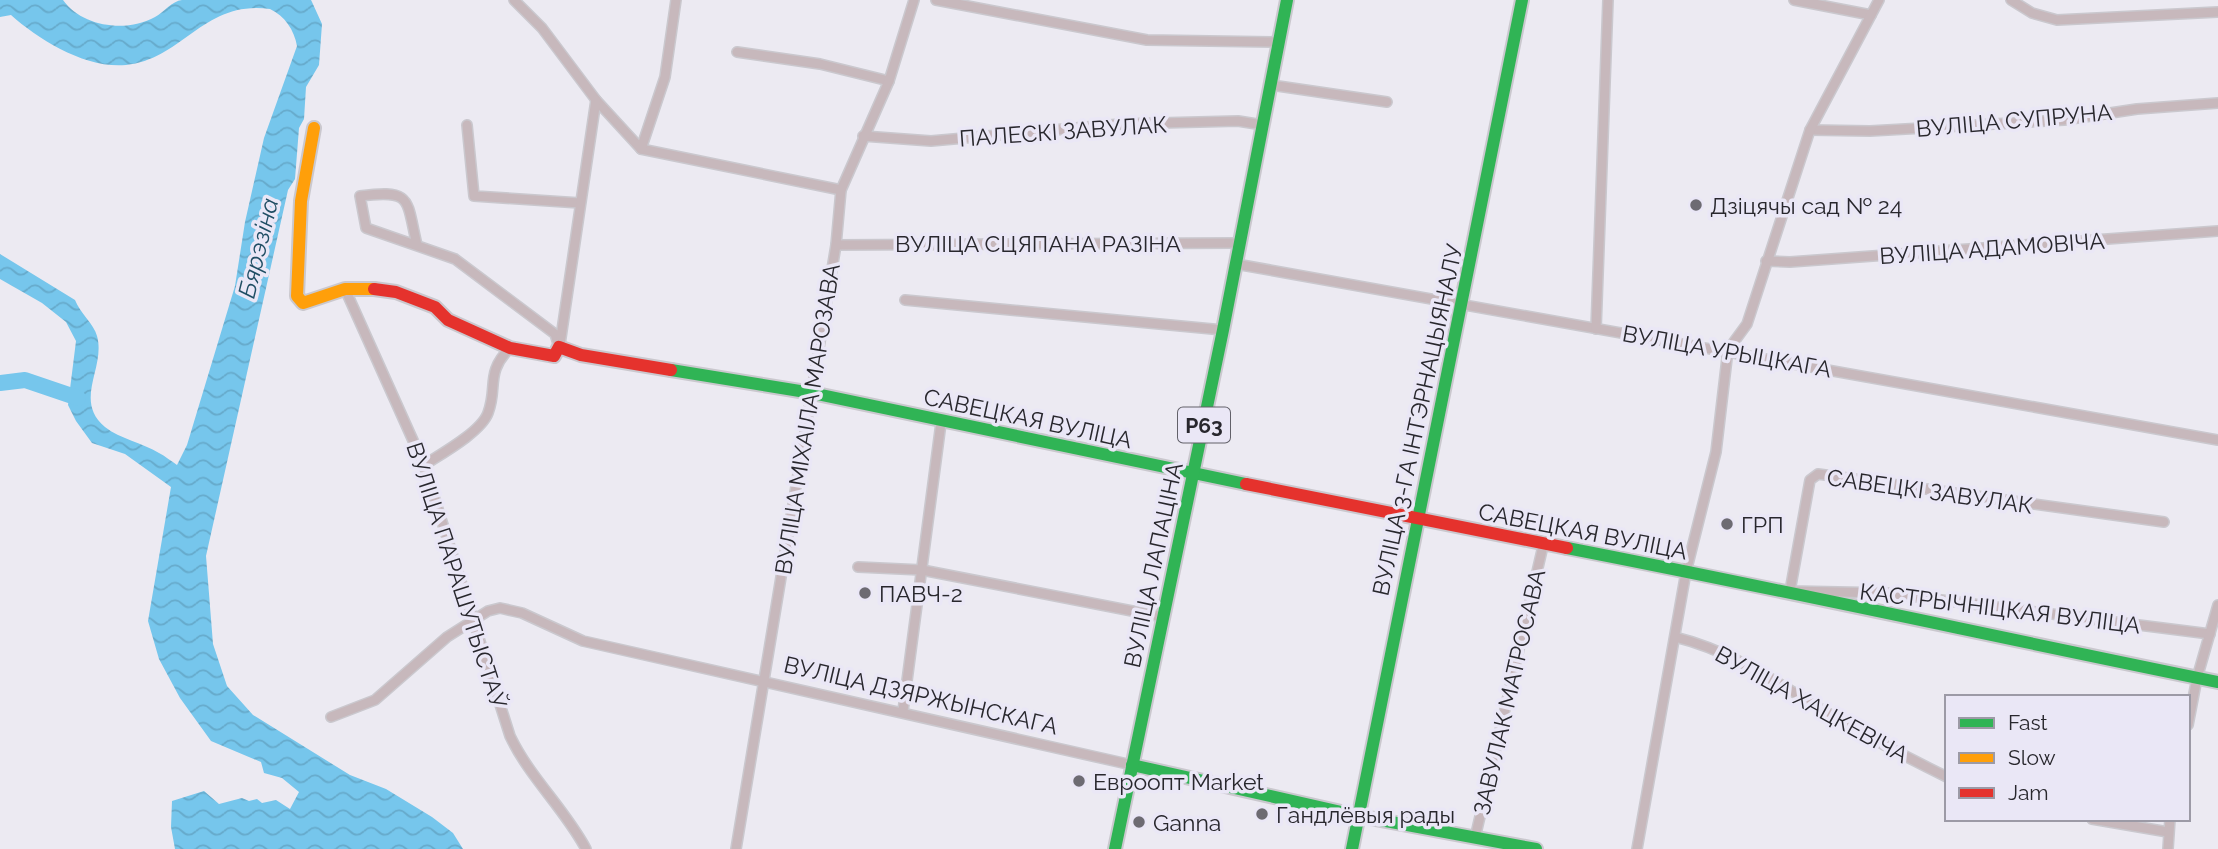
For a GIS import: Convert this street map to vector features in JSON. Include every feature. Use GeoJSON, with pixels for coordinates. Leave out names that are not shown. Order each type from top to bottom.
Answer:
{"type":"FeatureCollection","features":[{"type":"Feature","properties":{"kind":"street"},"geometry":{"type":"LineString","coordinates":[[514,0],[542,28],[596,100],[641,149],[841,190]]}},
{"type":"Feature","properties":{"kind":"street"},"geometry":{"type":"LineString","coordinates":[[641,149],[665,77],[676,0]]}},
{"type":"Feature","properties":{"kind":"street","name":"ВУЛІЦА МІХАІЛА МАРОЗАВА"},"geometry":{"type":"LineString","coordinates":[[736,849],[836,245],[841,190],[889,80],[914,0]]}},
{"type":"Feature","properties":{"kind":"street"},"geometry":{"type":"LineString","coordinates":[[936,0],[1147,40],[1279,42]]}},
{"type":"Feature","properties":{"kind":"street","name":"ВУЛІЦА ЛАПАЦІНА"},"geometry":{"type":"LineString","coordinates":[[1115,849],[1194,474],[1287,0]]}},
{"type":"Feature","properties":{"kind":"street","name":"ВУЛІЦА 3-ГА ІНТЭРНАЦЫЯНАЛУ"},"geometry":{"type":"LineString","coordinates":[[1352,849],[1522,0]]}},
{"type":"Feature","properties":{"kind":"street"},"geometry":{"type":"LineString","coordinates":[[1596,329],[1608,0]]}},
{"type":"Feature","properties":{"kind":"street"},"geometry":{"type":"LineString","coordinates":[[1794,0],[1871,15]]}},
{"type":"Feature","properties":{"kind":"street"},"geometry":{"type":"LineString","coordinates":[[1637,849],[1686,572],[1716,452],[1728,350],[1747,324],[1810,130],[1879,0]]}},
{"type":"Feature","properties":{"kind":"street"},"geometry":{"type":"LineString","coordinates":[[2011,0],[2032,13],[2057,20],[2218,12]]}},
{"type":"Feature","properties":{"kind":"street"},"geometry":{"type":"LineString","coordinates":[[737,52],[820,64],[889,80]]}},
{"type":"Feature","properties":{"kind":"street"},"geometry":{"type":"LineString","coordinates":[[1271,85],[1387,102]]}},
{"type":"Feature","properties":{"kind":"street"},"geometry":{"type":"LineString","coordinates":[[559,347],[596,100]]}},
{"type":"Feature","properties":{"kind":"street","name":"ВУЛІЦА СУПРУНА"},"geometry":{"type":"LineString","coordinates":[[1810,130],[1870,131],[2064,120],[2137,109],[2218,103]]}},
{"type":"Feature","properties":{"kind":"street","name":"ПАЛЕСКІ ЗАВУЛАК"},"geometry":{"type":"LineString","coordinates":[[863,136],[931,141],[1121,124],[1238,121],[1263,125]]}},
{"type":"Feature","properties":{"kind":"street"},"geometry":{"type":"LineString","coordinates":[[467,125],[474,196],[580,203]]}},
{"type":"Feature","properties":{"kind":"street","name":"САВЕЦКАЯ ВУЛІЦА"},"geometry":{"type":"LineString","coordinates":[[314,128],[301,201],[299,301],[303,303],[345,289],[366,288],[396,292],[435,307],[448,320],[510,348],[554,356],[559,347],[581,355],[812,393],[1543,546],[1790,591],[1896,617],[2218,682]]}},
{"type":"Feature","properties":{"kind":"street"},"geometry":{"type":"LineString","coordinates":[[418,245],[407,201],[400,195],[393,193],[360,196],[366,228],[455,259],[555,334],[559,347]]}},
{"type":"Feature","properties":{"kind":"street","name":"ВУЛІЦА АДАМОВІЧА"},"geometry":{"type":"LineString","coordinates":[[1766,261],[1790,262],[2218,231]]}},
{"type":"Feature","properties":{"kind":"street","name":"ВУЛІЦА СЦЯПАНА РАЗІНА"},"geometry":{"type":"LineString","coordinates":[[836,245],[1240,243]]}},
{"type":"Feature","properties":{"kind":"street","name":"ВУЛІЦА УРЫЦКАГА"},"geometry":{"type":"LineString","coordinates":[[1236,264],[1462,306],[1728,350],[2218,440]]}},
{"type":"Feature","properties":{"kind":"street","name":"ВУЛІЦА ПАРАШУТЫСТАЎ"},"geometry":{"type":"LineString","coordinates":[[345,289],[424,465],[475,617],[510,736],[521,758],[573,825],[586,849]]}},
{"type":"Feature","properties":{"kind":"street"},"geometry":{"type":"LineString","coordinates":[[905,300],[1223,330]]}},
{"type":"Feature","properties":{"kind":"street"},"geometry":{"type":"LineString","coordinates":[[424,465],[463,439],[488,415],[498,360],[510,348]]}},
{"type":"Feature","properties":{"kind":"street"},"geometry":{"type":"LineString","coordinates":[[903,711],[941,422]]}},
{"type":"Feature","properties":{"kind":"street","name":"САВЕЦКІ ЗАВУЛАК"},"geometry":{"type":"LineString","coordinates":[[1790,591],[1810,480],[1818,474],[2164,522]]}},
{"type":"Feature","properties":{"kind":"street","name":"ЗАВУЛАК МАТРОСАВА"},"geometry":{"type":"LineString","coordinates":[[1475,838],[1543,546]]}},
{"type":"Feature","properties":{"kind":"street"},"geometry":{"type":"LineString","coordinates":[[858,567],[922,570],[1163,617]]}},
{"type":"Feature","properties":{"kind":"street","name":"КАСТРЫЧНІЦКАЯ ВУЛІЦА"},"geometry":{"type":"LineString","coordinates":[[1790,591],[1886,593],[2210,634]]}},
{"type":"Feature","properties":{"kind":"street"},"geometry":{"type":"LineString","coordinates":[[2190,715],[2197,678],[2218,606]]}},
{"type":"Feature","properties":{"kind":"street","name":"ВУЛІЦА ДЗЯРЖЫНСКАГА"},"geometry":{"type":"LineString","coordinates":[[331,717],[375,700],[475,617],[500,608],[522,613],[583,641],[903,711],[1359,816],[1536,849]]}},
{"type":"Feature","properties":{"kind":"street","name":"ВУЛІЦА ХАЦКЕВІЧА"},"geometry":{"type":"LineString","coordinates":[[1675,637],[1704,644],[1752,668],[1872,740],[1945,776]]}},
{"type":"Feature","properties":{"kind":"street"},"geometry":{"type":"LineString","coordinates":[[2104,821],[2168,832]]}},
{"type":"Feature","properties":{"kind":"street"},"geometry":{"type":"LineString","coordinates":[[2168,849],[2170,821]]}},
{"type":"Feature","properties":{"kind":"water","name":"Бярэзіна"},"geometry":{"type":"Polygon","coordinates":[[[0,0],[63,0],[81,16],[106,25],[119,26],[144,22],[182,0],[311,0],[322,24],[319,65],[306,87],[295,179],[288,190],[206,556],[213,644],[227,686],[253,715],[350,775],[386,789],[432,817],[453,833],[463,849],[175,849],[171,827],[172,801],[204,791],[219,804],[242,798],[249,801],[257,799],[262,803],[276,800],[290,809],[299,792],[282,778],[264,773],[261,762],[211,741],[180,698],[159,659],[148,621],[171,487],[125,454],[92,443],[68,405],[76,341],[66,322],[42,303],[0,279],[0,254],[75,300],[93,327],[99,348],[91,395],[96,417],[111,431],[153,450],[177,465],[187,445],[235,286],[245,222],[264,138],[297,46],[294,34],[280,15],[270,9],[247,9],[227,13],[210,21],[146,61],[111,65],[79,58],[49,43],[11,15],[0,17],[0,0]]]}},
{"type":"Feature","properties":{"kind":"waterway"},"geometry":{"type":"LineString","coordinates":[[0,383],[25,380],[78,398]]}},
{"type":"Feature","properties":{"kind":"traffic: fast"},"geometry":{"type":"LineString","coordinates":[[1115,849],[1223,330],[1287,0]]}},
{"type":"Feature","properties":{"kind":"traffic: fast"},"geometry":{"type":"LineString","coordinates":[[1352,849],[1522,0]]}},
{"type":"Feature","properties":{"kind":"traffic: fast"},"geometry":{"type":"LineString","coordinates":[[671,370],[812,393],[1246,484]]}},
{"type":"Feature","properties":{"kind":"traffic: fast"},"geometry":{"type":"LineString","coordinates":[[1567,548],[2218,682]]}},
{"type":"Feature","properties":{"kind":"traffic: fast"},"geometry":{"type":"LineString","coordinates":[[1132,765],[1359,816],[1536,849]]}},
{"type":"Feature","properties":{"kind":"traffic: slow"},"geometry":{"type":"LineString","coordinates":[[314,128],[301,201],[297,296],[303,303],[345,289],[374,289]]}},
{"type":"Feature","properties":{"kind":"traffic: jam"},"geometry":{"type":"LineString","coordinates":[[374,289],[396,292],[435,307],[448,320],[510,348],[554,356],[559,347],[581,355],[671,370]]}},
{"type":"Feature","properties":{"kind":"traffic: jam"},"geometry":{"type":"LineString","coordinates":[[1246,484],[1567,548]]}},
{"type":"Feature","properties":{"kind":"place","name":"Дзіцячы сад № 24"},"geometry":{"type":"Point","coordinates":[1696,205]}},
{"type":"Feature","properties":{"kind":"place","name":"ГРП"},"geometry":{"type":"Point","coordinates":[1727,524]}},
{"type":"Feature","properties":{"kind":"place","name":"ПАВЧ-2"},"geometry":{"type":"Point","coordinates":[865,593]}},
{"type":"Feature","properties":{"kind":"place","name":"Евроопт Market"},"geometry":{"type":"Point","coordinates":[1079,781]}},
{"type":"Feature","properties":{"kind":"place","name":"Гандлёвыя рады"},"geometry":{"type":"Point","coordinates":[1262,814]}},
{"type":"Feature","properties":{"kind":"place","name":"Ganna"},"geometry":{"type":"Point","coordinates":[1139,822]}}]}
